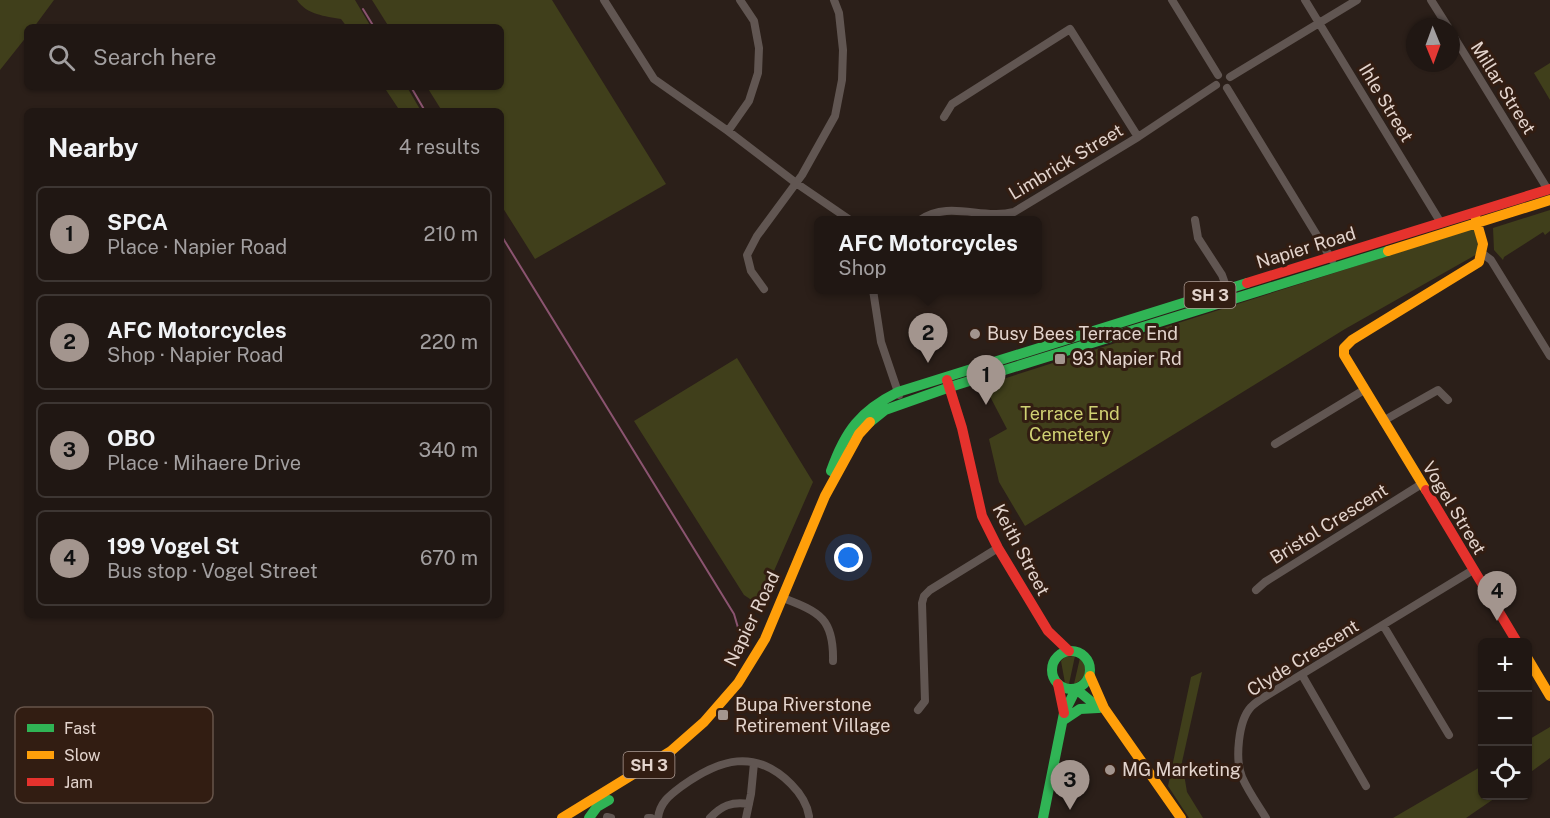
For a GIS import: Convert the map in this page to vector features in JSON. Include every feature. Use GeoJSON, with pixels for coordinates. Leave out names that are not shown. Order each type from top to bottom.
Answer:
{"type":"FeatureCollection","features":[{"type":"Feature","properties":{"kind":"main road","name":"SH 3"},"geometry":{"type":"LineString","coordinates":[[1475,218],[1549,193]]}},
{"type":"Feature","properties":{"kind":"main road","name":"Napier Road"},"geometry":{"type":"LineString","coordinates":[[1159,316],[1227,289],[1333,262],[1441,223],[1475,218]]}},
{"type":"Feature","properties":{"kind":"main road","name":"Napier Road"},"geometry":{"type":"LineString","coordinates":[[562,818],[574,815],[662,758],[704,722],[738,683],[765,639],[825,496],[865,426],[900,397],[1475,218]]}},
{"type":"Feature","properties":{"kind":"main road"},"geometry":{"type":"LineString","coordinates":[[1475,218],[1484,245],[1483,255]]}},
{"type":"Feature","properties":{"kind":"main road","name":"Vogel Street"},"geometry":{"type":"LineString","coordinates":[[1483,255],[1479,261],[1352,340],[1344,348],[1346,361],[1515,638]]}},
{"type":"Feature","properties":{"kind":"main road","name":"Keith Street"},"geometry":{"type":"LineString","coordinates":[[948,382],[962,428],[982,516],[998,548],[1048,631],[1069,651]]}},
{"type":"Feature","properties":{"kind":"main road","name":"Keith Street"},"geometry":{"type":"LineString","coordinates":[[1048,631],[1054,660]]}},
{"type":"Feature","properties":{"kind":"main road"},"geometry":{"type":"LineString","coordinates":[[1062,719],[1058,684],[1052,670],[1054,660],[1069,651],[1078,652],[1087,658],[1097,697],[1108,716],[1154,776],[1181,818]]}},
{"type":"Feature","properties":{"kind":"main road"},"geometry":{"type":"LineString","coordinates":[[1532,668],[1550,696]]}},
{"type":"Feature","properties":{"kind":"main road"},"geometry":{"type":"LineString","coordinates":[[1058,684],[1076,689],[1085,684],[1090,676]]}},
{"type":"Feature","properties":{"kind":"main road"},"geometry":{"type":"LineString","coordinates":[[1076,689],[1108,716]]}},
{"type":"Feature","properties":{"kind":"main road"},"geometry":{"type":"LineString","coordinates":[[1043,818],[1062,719],[1076,689]]}},
{"type":"Feature","properties":{"kind":"main road"},"geometry":{"type":"LineString","coordinates":[[1062,719],[1077,709],[1098,708]]}},
{"type":"Feature","properties":{"kind":"main road"},"geometry":{"type":"LineString","coordinates":[[589,818],[597,807],[644,777],[662,758]]}},
{"type":"Feature","properties":{"kind":"street"},"geometry":{"type":"LineString","coordinates":[[604,0],[654,79],[728,131],[795,183],[844,216]]}},
{"type":"Feature","properties":{"kind":"street"},"geometry":{"type":"LineString","coordinates":[[728,131],[749,101],[758,73],[759,48],[754,21],[740,0]]}},
{"type":"Feature","properties":{"kind":"street"},"geometry":{"type":"LineString","coordinates":[[764,289],[750,271],[747,255],[757,236],[795,183],[836,116],[842,80],[843,50],[839,13],[834,0]]}},
{"type":"Feature","properties":{"kind":"street"},"geometry":{"type":"LineString","coordinates":[[1172,0],[1218,75]]}},
{"type":"Feature","properties":{"kind":"street","name":"Ihle Street"},"geometry":{"type":"LineString","coordinates":[[1305,0],[1441,223]]}},
{"type":"Feature","properties":{"kind":"street"},"geometry":{"type":"LineString","coordinates":[[1230,77],[1357,0]]}},
{"type":"Feature","properties":{"kind":"street"},"geometry":{"type":"LineString","coordinates":[[1431,0],[1442,18]]}},
{"type":"Feature","properties":{"kind":"street"},"geometry":{"type":"LineString","coordinates":[[944,117],[952,104],[1070,29],[1138,137]]}},
{"type":"Feature","properties":{"kind":"street","name":"Millar Street"},"geometry":{"type":"LineString","coordinates":[[1460,48],[1549,193]]}},
{"type":"Feature","properties":{"kind":"street"},"geometry":{"type":"LineString","coordinates":[[1218,75],[1225,74],[1230,77]]}},
{"type":"Feature","properties":{"kind":"street"},"geometry":{"type":"LineString","coordinates":[[1218,75],[1215,79],[1216,85],[1221,89],[1227,88],[1230,84],[1230,77]]}},
{"type":"Feature","properties":{"kind":"street","name":"Limbrick Street"},"geometry":{"type":"LineString","coordinates":[[928,216],[945,210],[995,215],[1014,212],[1138,137],[1216,85]]}},
{"type":"Feature","properties":{"kind":"street"},"geometry":{"type":"LineString","coordinates":[[1227,88],[1333,262]]}},
{"type":"Feature","properties":{"kind":"street"},"geometry":{"type":"LineString","coordinates":[[1195,220],[1198,237],[1222,275],[1227,289]]}},
{"type":"Feature","properties":{"kind":"street"},"geometry":{"type":"LineString","coordinates":[[1483,255],[1491,260],[1550,356]]}},
{"type":"Feature","properties":{"kind":"street"},"geometry":{"type":"LineString","coordinates":[[874,294],[881,342],[900,397]]}},
{"type":"Feature","properties":{"kind":"street"},"geometry":{"type":"LineString","coordinates":[[1275,444],[1364,390]]}},
{"type":"Feature","properties":{"kind":"street"},"geometry":{"type":"LineString","coordinates":[[1383,421],[1438,390],[1448,400]]}},
{"type":"Feature","properties":{"kind":"street","name":"Bristol Crescent"},"geometry":{"type":"LineString","coordinates":[[1256,591],[1265,582],[1420,484]]}},
{"type":"Feature","properties":{"kind":"street"},"geometry":{"type":"LineString","coordinates":[[918,710],[925,701],[922,603],[924,596],[998,548]]}},
{"type":"Feature","properties":{"kind":"street","name":"Clyde Crescent"},"geometry":{"type":"LineString","coordinates":[[1266,818],[1242,777],[1237,755],[1242,730],[1250,708],[1473,570]]}},
{"type":"Feature","properties":{"kind":"street"},"geometry":{"type":"LineString","coordinates":[[783,598],[822,618],[829,627],[834,642],[833,661]]}},
{"type":"Feature","properties":{"kind":"street"},"geometry":{"type":"LineString","coordinates":[[1383,625],[1449,735]]}},
{"type":"Feature","properties":{"kind":"street"},"geometry":{"type":"LineString","coordinates":[[1302,675],[1366,786]]}},
{"type":"Feature","properties":{"kind":"street"},"geometry":{"type":"LineString","coordinates":[[658,818],[663,801],[694,778],[723,763],[742,761],[768,766],[782,775],[806,803],[811,817]]}},
{"type":"Feature","properties":{"kind":"street"},"geometry":{"type":"LineString","coordinates":[[746,818],[754,763]]}},
{"type":"Feature","properties":{"kind":"street"},"geometry":{"type":"LineString","coordinates":[[710,818],[721,807],[729,804],[749,804]]}},
{"type":"Feature","properties":{"kind":"green space"},"geometry":{"type":"Polygon","coordinates":[[[0,0],[54,0],[36,24],[24,24],[24,40],[0,70],[0,0]]]}},
{"type":"Feature","properties":{"kind":"green space"},"geometry":{"type":"Polygon","coordinates":[[[297,0],[355,0],[369,24],[345,24],[341,19],[311,12],[297,0]]]}},
{"type":"Feature","properties":{"kind":"green space"},"geometry":{"type":"Polygon","coordinates":[[[372,0],[552,0],[666,184],[535,259],[504,210],[504,108],[440,108],[429,90],[504,90],[504,24],[387,24],[372,0]]]}},
{"type":"Feature","properties":{"kind":"green space"},"geometry":{"type":"Polygon","coordinates":[[[1550,63],[1550,100],[1534,73],[1550,63]]]}},
{"type":"Feature","properties":{"kind":"green space"},"geometry":{"type":"Polygon","coordinates":[[[386,90],[409,90],[419,108],[398,108],[386,90]]]}},
{"type":"Feature","properties":{"kind":"green space"},"geometry":{"type":"Polygon","coordinates":[[[1550,210],[1550,231],[1545,235],[1543,232],[1504,257],[1503,260],[1494,250],[1493,228],[1550,210]]]}},
{"type":"Feature","properties":{"kind":"green space","name":"Terrace End Cemetery"},"geometry":{"type":"Polygon","coordinates":[[[1475,228],[1479,253],[1345,329],[1025,526],[999,482],[989,439],[1007,429],[984,385],[1475,228]]]}},
{"type":"Feature","properties":{"kind":"green space"},"geometry":{"type":"Polygon","coordinates":[[[737,358],[813,482],[759,605],[744,595],[634,421],[737,358]]]}},
{"type":"Feature","properties":{"kind":"green space"},"geometry":{"type":"Polygon","coordinates":[[[1075,656],[1069,684],[1065,683],[1061,661],[1065,657],[1075,656]]]}},
{"type":"Feature","properties":{"kind":"green space"},"geometry":{"type":"Polygon","coordinates":[[[1080,658],[1085,666],[1085,673],[1074,684],[1080,658]]]}},
{"type":"Feature","properties":{"kind":"green space"},"geometry":{"type":"Polygon","coordinates":[[[1202,672],[1182,762],[1187,792],[1203,818],[1189,818],[1168,786],[1191,677],[1202,672]]]}},
{"type":"Feature","properties":{"kind":"green space"},"geometry":{"type":"Polygon","coordinates":[[[1550,727],[1550,758],[1532,771],[1532,746],[1532,738],[1550,727]]]}},
{"type":"Feature","properties":{"kind":"green space"},"geometry":{"type":"Polygon","coordinates":[[[1478,768],[1478,800],[1492,800],[1466,818],[1393,818],[1478,768]]]}},
{"type":"Feature","properties":{"kind":"waterway"},"geometry":{"type":"LineString","coordinates":[[363,9],[372,24]]}},
{"type":"Feature","properties":{"kind":"waterway"},"geometry":{"type":"LineString","coordinates":[[413,90],[423,108]]}},
{"type":"Feature","properties":{"kind":"waterway"},"geometry":{"type":"LineString","coordinates":[[504,240],[734,614],[739,631]]}},
{"type":"Feature","properties":{"kind":"traffic: fast"},"geometry":{"type":"LineString","coordinates":[[870,422],[885,410],[950,387],[1388,251]]}},
{"type":"Feature","properties":{"kind":"traffic: fast"},"geometry":{"type":"LineString","coordinates":[[831,471],[848,433],[873,407],[898,392],[1247,283]]}},
{"type":"Feature","properties":{"kind":"traffic: fast"},"geometry":{"type":"LineString","coordinates":[[1071,651],[1085,656],[1090,670],[1085,684],[1071,689],[1057,684],[1052,670],[1057,656],[1071,651]]}},
{"type":"Feature","properties":{"kind":"traffic: fast"},"geometry":{"type":"LineString","coordinates":[[1076,689],[1099,708]]}},
{"type":"Feature","properties":{"kind":"traffic: fast"},"geometry":{"type":"LineString","coordinates":[[1043,818],[1064,713],[1076,689]]}},
{"type":"Feature","properties":{"kind":"traffic: fast"},"geometry":{"type":"LineString","coordinates":[[1065,719],[1080,709],[1098,708]]}},
{"type":"Feature","properties":{"kind":"traffic: fast"},"geometry":{"type":"LineString","coordinates":[[589,818],[597,807],[609,800]]}},
{"type":"Feature","properties":{"kind":"traffic: slow"},"geometry":{"type":"LineString","coordinates":[[1388,251],[1550,200]]}},
{"type":"Feature","properties":{"kind":"traffic: slow"},"geometry":{"type":"LineString","coordinates":[[1426,490],[1344,355],[1344,348],[1352,340],[1479,262],[1483,244],[1475,216]]}},
{"type":"Feature","properties":{"kind":"traffic: slow"},"geometry":{"type":"LineString","coordinates":[[562,818],[671,751],[704,722],[738,683],[765,639],[825,496],[859,434],[870,422]]}},
{"type":"Feature","properties":{"kind":"traffic: slow"},"geometry":{"type":"LineString","coordinates":[[1532,666],[1550,696]]}},
{"type":"Feature","properties":{"kind":"traffic: slow"},"geometry":{"type":"LineString","coordinates":[[1090,676],[1104,708],[1181,818]]}},
{"type":"Feature","properties":{"kind":"traffic: jam"},"geometry":{"type":"LineString","coordinates":[[1247,283],[1550,189]]}},
{"type":"Feature","properties":{"kind":"traffic: jam"},"geometry":{"type":"LineString","coordinates":[[947,380],[962,428],[982,516],[998,548],[1048,631],[1069,651]]}},
{"type":"Feature","properties":{"kind":"traffic: jam"},"geometry":{"type":"LineString","coordinates":[[1426,490],[1515,638]]}},
{"type":"Feature","properties":{"kind":"traffic: jam"},"geometry":{"type":"LineString","coordinates":[[1058,684],[1064,713]]}},
{"type":"Feature","properties":{"kind":"place","name":"Busy Bees Terrace End"},"geometry":{"type":"Point","coordinates":[975,334]}},
{"type":"Feature","properties":{"kind":"place","name":"93 Napier Rd"},"geometry":{"type":"Point","coordinates":[1060,359]}},
{"type":"Feature","properties":{"kind":"place","name":"AFC Motorcycles"},"geometry":{"type":"Point","coordinates":[928,363]}},
{"type":"Feature","properties":{"kind":"place","name":"SPCA"},"geometry":{"type":"Point","coordinates":[986,405]}},
{"type":"Feature","properties":{"kind":"place","name":"199 Vogel St"},"geometry":{"type":"Point","coordinates":[1497,621]}},
{"type":"Feature","properties":{"kind":"place","name":"Bupa Riverstone Retirement Village"},"geometry":{"type":"Point","coordinates":[723,715]}},
{"type":"Feature","properties":{"kind":"place","name":"MG Marketing"},"geometry":{"type":"Point","coordinates":[1110,770]}},
{"type":"Feature","properties":{"kind":"place","name":"OBO"},"geometry":{"type":"Point","coordinates":[1070,810]}}]}
